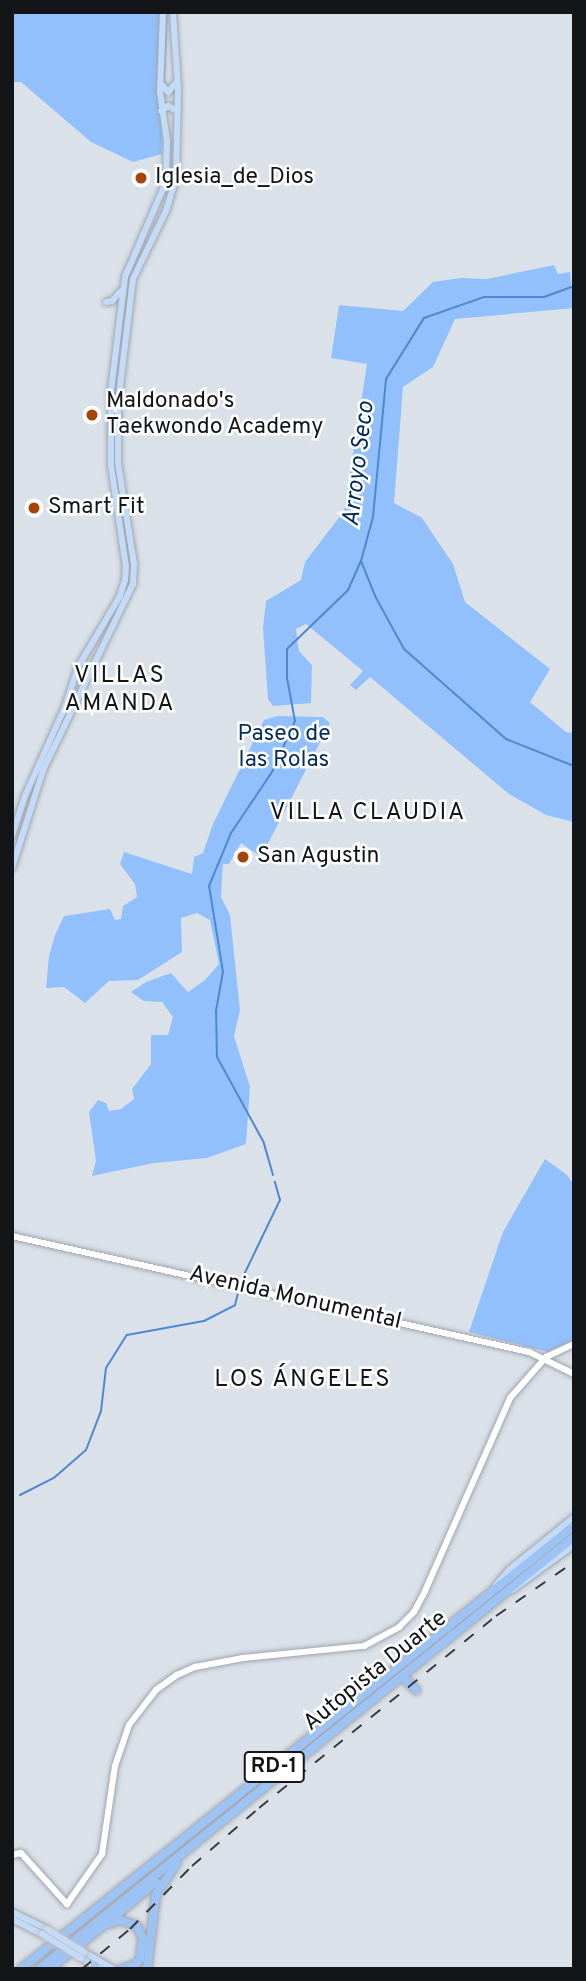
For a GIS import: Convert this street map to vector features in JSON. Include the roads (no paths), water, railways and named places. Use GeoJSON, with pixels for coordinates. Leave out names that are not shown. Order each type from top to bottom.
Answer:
{"type":"FeatureCollection","features":[{"type":"Feature","properties":{"kind":"highway","name":"Autopista Duarte"},"geometry":{"type":"LineString","coordinates":[[39,1969],[501,1596],[574,1527]]}},
{"type":"Feature","properties":{"kind":"highway","name":"Autopista Duarte"},"geometry":{"type":"LineString","coordinates":[[22,1968],[488,1594],[574,1537]]}},
{"type":"Feature","properties":{"kind":"highway"},"geometry":{"type":"LineString","coordinates":[[402,1676],[416,1690]]}},
{"type":"Feature","properties":{"kind":"highway"},"geometry":{"type":"LineString","coordinates":[[51,1969],[172,1868],[197,1842]]}},
{"type":"Feature","properties":{"kind":"highway"},"geometry":{"type":"LineString","coordinates":[[147,1969],[153,1906],[160,1887],[172,1868]]}},
{"type":"Feature","properties":{"kind":"highway"},"geometry":{"type":"LineString","coordinates":[[104,1925],[126,1921],[132,1922],[141,1931],[140,1959],[135,1965],[122,1969]]}},
{"type":"Feature","properties":{"kind":"main road"},"geometry":{"type":"LineString","coordinates":[[12,836],[25,796],[65,707],[80,662],[120,596],[126,573],[110,437],[113,368],[128,265],[166,182],[167,142],[161,111],[160,82],[163,12]]}},
{"type":"Feature","properties":{"kind":"main road"},"geometry":{"type":"LineString","coordinates":[[12,869],[38,784],[133,584],[134,564],[118,463],[119,387],[134,279],[174,188],[178,153],[178,111],[173,12]]}},
{"type":"Feature","properties":{"kind":"main road"},"geometry":{"type":"LineString","coordinates":[[160,82],[168,92],[177,80]]}},
{"type":"Feature","properties":{"kind":"main road"},"geometry":{"type":"LineString","coordinates":[[161,111],[168,106],[178,111]]}},
{"type":"Feature","properties":{"kind":"main road"},"geometry":{"type":"LineString","coordinates":[[106,302],[115,299],[124,286]]}},
{"type":"Feature","properties":{"kind":"main road"},"geometry":{"type":"LineString","coordinates":[[80,662],[84,667],[94,664]]}},
{"type":"Feature","properties":{"kind":"main road"},"geometry":{"type":"LineString","coordinates":[[74,676],[81,673],[85,681]]}},
{"type":"Feature","properties":{"kind":"main road","name":"Avenida Monumental"},"geometry":{"type":"LineString","coordinates":[[12,1236],[546,1357],[574,1374]]}},
{"type":"Feature","properties":{"kind":"main road"},"geometry":{"type":"LineString","coordinates":[[12,1855],[21,1853],[67,1904],[102,1854],[115,1766],[129,1726],[156,1690],[177,1675],[218,1662],[364,1646],[399,1628],[425,1591],[510,1398],[546,1357],[574,1344]]}},
{"type":"Feature","properties":{"kind":"main road","name":"Autopista Duarte"},"geometry":{"type":"LineString","coordinates":[[488,1594],[510,1569],[574,1517]]}},
{"type":"Feature","properties":{"kind":"main road"},"geometry":{"type":"LineString","coordinates":[[501,1596],[524,1584],[574,1545]]}},
{"type":"Feature","properties":{"kind":"main road"},"geometry":{"type":"LineString","coordinates":[[12,1912],[91,1961],[114,1969]]}},
{"type":"Feature","properties":{"kind":"main road"},"geometry":{"type":"LineString","coordinates":[[12,1919],[43,1932]]}},
{"type":"Feature","properties":{"kind":"waterway","name":"Arroyo Seco"},"geometry":{"type":"LineString","coordinates":[[273,1175],[263,1141],[217,1057],[216,1011],[223,972],[209,886],[231,833],[272,772],[295,721],[287,678],[287,649],[348,590],[361,561],[373,517],[386,379],[424,318],[484,297],[544,297],[574,286]]}},
{"type":"Feature","properties":{"kind":"waterway"},"geometry":{"type":"LineString","coordinates":[[361,561],[375,596],[404,649],[506,739],[574,766]]}},
{"type":"Feature","properties":{"kind":"waterway","name":"Arroyo Seco"},"geometry":{"type":"LineString","coordinates":[[240,1283],[280,1200],[275,1182]]}},
{"type":"Feature","properties":{"kind":"waterway","name":"Arroyo Seco"},"geometry":{"type":"LineString","coordinates":[[20,1495],[55,1477],[86,1450],[101,1411],[106,1368],[127,1335],[204,1321],[235,1305],[239,1289]]}},
{"type":"Feature","properties":{"kind":"railway"},"geometry":{"type":"LineString","coordinates":[[82,1969],[130,1929],[192,1866],[259,1808],[496,1616],[574,1562]]}},
{"type":"Feature","properties":{"kind":"place","name":"Iglesia_de_Dios"},"geometry":{"type":"Point","coordinates":[141,178]}},
{"type":"Feature","properties":{"kind":"place","name":"Maldonado's Taekwondo Academy"},"geometry":{"type":"Point","coordinates":[92,415]}},
{"type":"Feature","properties":{"kind":"place","name":"Smart Fit"},"geometry":{"type":"Point","coordinates":[34,508]}},
{"type":"Feature","properties":{"kind":"place","name":"San Agustin"},"geometry":{"type":"Point","coordinates":[243,857]}},
{"type":"Feature","properties":{"kind":"district","name":"VILLAS AMANDA"},"geometry":{"type":"Point","coordinates":[120,691]}},
{"type":"Feature","properties":{"kind":"district","name":"VILLA CLAUDIA"},"geometry":{"type":"Point","coordinates":[368,814]}},
{"type":"Feature","properties":{"kind":"district","name":"LOS ÁNGELES"},"geometry":{"type":"Point","coordinates":[303,1381]}},
{"type":"Feature","properties":{"kind":"park label","name":"Paseo de las Rolas"},"geometry":{"type":"Point","coordinates":[284,748]}}]}
